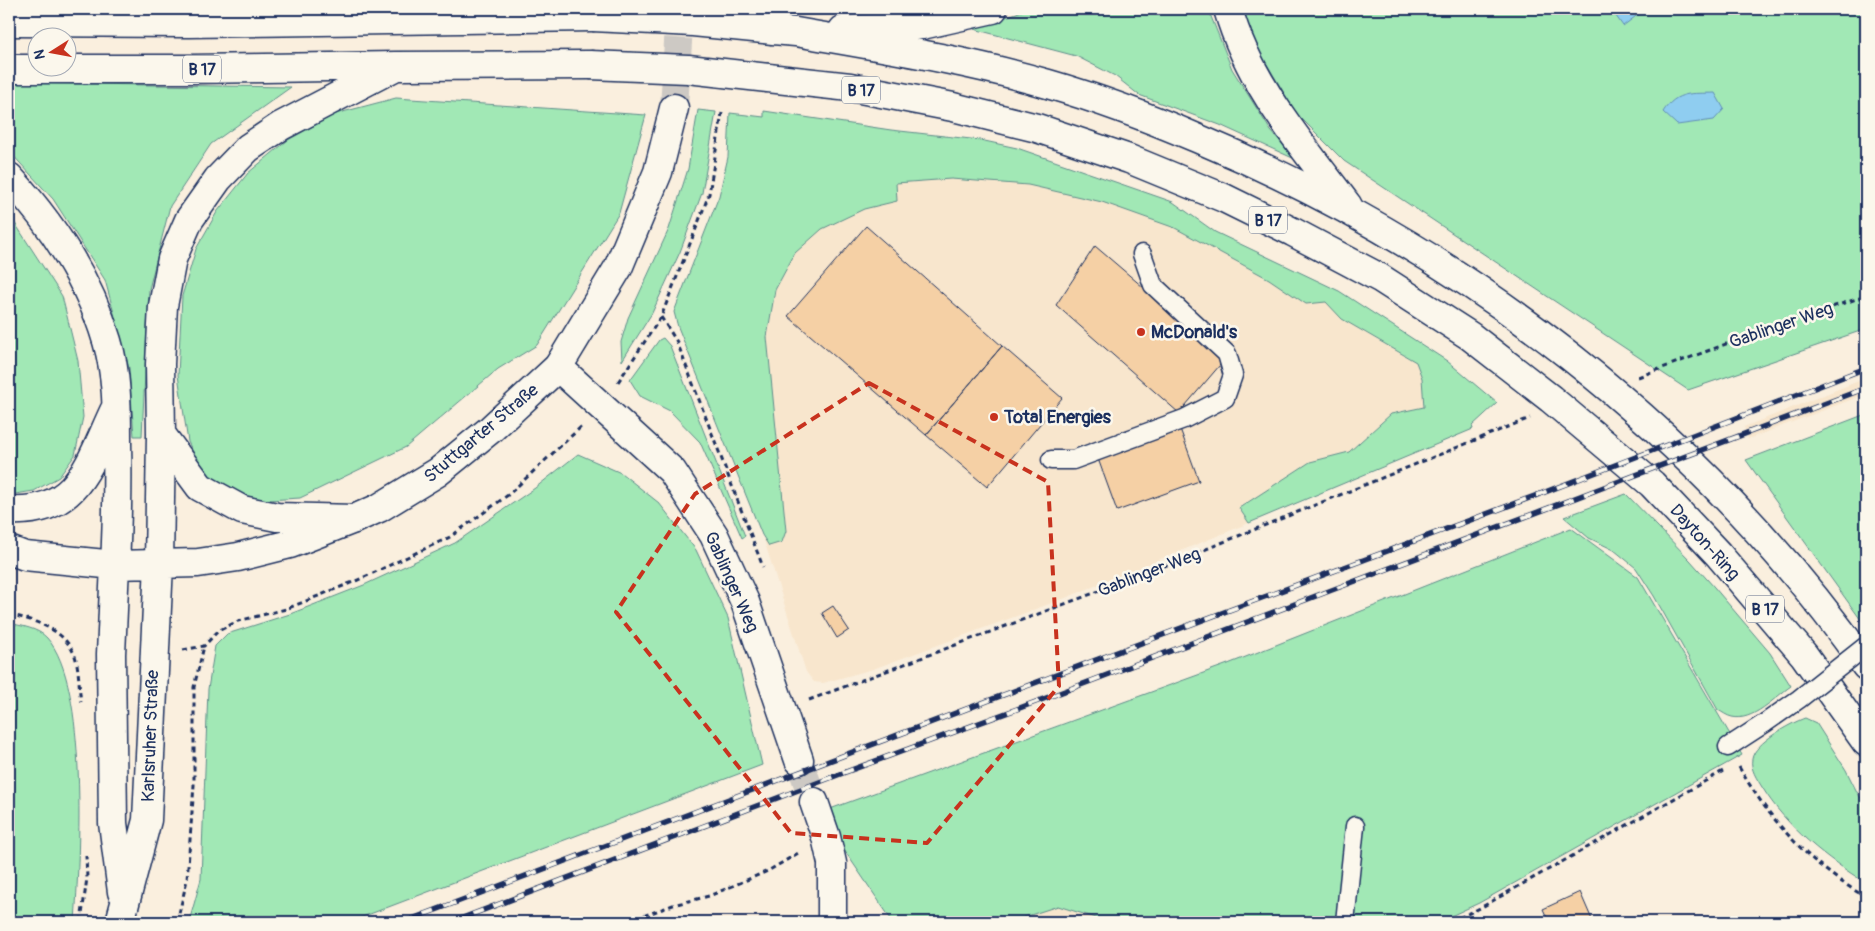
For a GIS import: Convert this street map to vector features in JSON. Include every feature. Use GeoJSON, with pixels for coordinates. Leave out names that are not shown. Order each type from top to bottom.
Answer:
{"type":"FeatureCollection","features":[{"type":"Feature","properties":{"kind":"main road"},"geometry":{"type":"LineString","coordinates":[[785,31],[922,25],[993,9]]}},
{"type":"Feature","properties":{"kind":"main road"},"geometry":{"type":"LineString","coordinates":[[1228,9],[1233,28],[1268,97],[1354,213]]}},
{"type":"Feature","properties":{"kind":"main road","name":"B 17"},"geometry":{"type":"LineString","coordinates":[[9,22],[189,24],[592,17],[693,22],[785,31],[958,61],[1048,84],[1142,116],[1239,156],[1308,188],[1404,241],[1494,299],[1601,380],[1698,468],[1752,525],[1838,626],[1866,666]]}},
{"type":"Feature","properties":{"kind":"main road","name":"Dayton-Ring"},"geometry":{"type":"LineString","coordinates":[[396,66],[590,65],[688,69],[850,88],[953,107],[1037,128],[1129,159],[1224,198],[1380,278],[1470,336],[1550,398],[1652,484],[1718,554],[1804,655],[1866,742]]}},
{"type":"Feature","properties":{"kind":"main road","name":"B 17"},"geometry":{"type":"LineString","coordinates":[[9,69],[194,70],[396,66]]}},
{"type":"Feature","properties":{"kind":"main road","name":"Karlsruher Straße"},"geometry":{"type":"LineString","coordinates":[[122,914],[147,820],[159,564],[160,364],[163,306],[172,260],[189,220],[218,179],[248,148],[281,126],[396,66]]}},
{"type":"Feature","properties":{"kind":"main road","name":"Stuttgarter Straße"},"geometry":{"type":"LineString","coordinates":[[9,550],[25,556],[116,565],[198,563],[238,557],[290,544],[354,519],[379,508],[438,472],[491,429],[558,368],[618,268],[658,172],[674,108]]}},
{"type":"Feature","properties":{"kind":"main road","name":"Karlsruher Straße"},"geometry":{"type":"LineString","coordinates":[[9,177],[55,235],[84,281],[108,342],[113,371],[116,406],[118,509],[111,654],[113,823],[122,914]]}},
{"type":"Feature","properties":{"kind":"main road","name":"Gablinger Weg"},"geometry":{"type":"LineString","coordinates":[[558,368],[600,408],[672,471],[714,534],[745,602],[798,760]]}},
{"type":"Feature","properties":{"kind":"main road"},"geometry":{"type":"LineString","coordinates":[[9,510],[32,510],[53,504],[75,488],[87,469],[116,406]]}},
{"type":"Feature","properties":{"kind":"main road"},"geometry":{"type":"LineString","coordinates":[[161,434],[200,487],[242,510],[277,516],[354,519]]}},
{"type":"Feature","properties":{"kind":"main road"},"geometry":{"type":"LineString","coordinates":[[814,802],[826,837],[832,863],[832,922]]}},
{"type":"Feature","properties":{"kind":"lane"},"geometry":{"type":"LineString","coordinates":[[1051,460],[1073,460],[1184,419],[1225,398],[1233,375],[1227,354],[1153,285],[1142,254]]}},
{"type":"Feature","properties":{"kind":"lane"},"geometry":{"type":"LineString","coordinates":[[1728,747],[1798,699],[1866,646]]}},
{"type":"Feature","properties":{"kind":"lane"},"geometry":{"type":"LineString","coordinates":[[1345,922],[1356,826]]}},
{"type":"Feature","properties":{"kind":"path"},"geometry":{"type":"LineString","coordinates":[[176,922],[187,880],[194,785],[194,687],[204,646],[218,631],[238,621],[286,609],[358,580],[450,537],[508,495],[556,452],[600,408],[661,317],[709,194],[722,113]]}},
{"type":"Feature","properties":{"kind":"path","name":"Gablinger Weg"},"geometry":{"type":"LineString","coordinates":[[1697,354],[1785,322],[1866,296]]}},
{"type":"Feature","properties":{"kind":"path"},"geometry":{"type":"LineString","coordinates":[[661,317],[677,342],[766,575]]}},
{"type":"Feature","properties":{"kind":"path","name":"Gablinger Weg"},"geometry":{"type":"LineString","coordinates":[[808,690],[811,699],[1142,575],[1484,436]]}},
{"type":"Feature","properties":{"kind":"path"},"geometry":{"type":"LineString","coordinates":[[9,614],[44,624],[66,640],[75,657],[111,654]]}},
{"type":"Feature","properties":{"kind":"path"},"geometry":{"type":"LineString","coordinates":[[154,651],[186,650],[204,646]]}},
{"type":"Feature","properties":{"kind":"path"},"geometry":{"type":"LineString","coordinates":[[1737,763],[1753,792],[1771,817],[1817,863],[1850,888],[1866,897]]}},
{"type":"Feature","properties":{"kind":"path"},"geometry":{"type":"LineString","coordinates":[[1450,922],[1480,908],[1729,768]]}},
{"type":"Feature","properties":{"kind":"path"},"geometry":{"type":"LineString","coordinates":[[627,922],[673,905],[717,893],[768,871],[826,837]]}},
{"type":"Feature","properties":{"kind":"highlighted area"},"geometry":{"type":"Polygon","coordinates":[[[869,383],[1048,482],[1059,686],[927,843],[791,833],[616,612],[695,494],[869,383]]]}},
{"type":"Feature","properties":{"kind":"shaded area"},"geometry":{"type":"Polygon","coordinates":[[[764,111],[891,130],[980,140],[1017,148],[1173,202],[1215,232],[1339,291],[1342,319],[1416,362],[1422,378],[1424,407],[1391,414],[1349,452],[1310,462],[1239,508],[1249,523],[1068,597],[873,669],[823,683],[814,682],[806,672],[762,534],[678,327],[674,312],[719,196],[728,157],[730,113],[764,117],[764,111]]]}},
{"type":"Feature","properties":{"kind":"shaded area"},"geometry":{"type":"Polygon","coordinates":[[[1866,378],[1866,394],[1748,439],[1744,427],[1866,378]]]}},
{"type":"Feature","properties":{"kind":"shaded area"},"geometry":{"type":"Polygon","coordinates":[[[1058,906],[1109,922],[1009,922],[1058,906]]]}},
{"type":"Feature","properties":{"kind":"green space"},"geometry":{"type":"Polygon","coordinates":[[[1027,9],[1208,9],[1232,69],[1271,131],[1297,160],[1220,125],[1139,95],[1115,76],[1076,56],[974,29],[1027,9]]]}},
{"type":"Feature","properties":{"kind":"green space"},"geometry":{"type":"Polygon","coordinates":[[[1240,9],[1866,9],[1866,329],[1688,390],[1344,161],[1296,113],[1259,51],[1240,9]]]}},
{"type":"Feature","properties":{"kind":"green space"},"geometry":{"type":"Polygon","coordinates":[[[9,83],[291,87],[211,144],[170,206],[149,289],[142,436],[134,436],[129,368],[105,280],[53,199],[9,151],[9,83]]]}},
{"type":"Feature","properties":{"kind":"green space"},"geometry":{"type":"Polygon","coordinates":[[[396,98],[646,115],[619,213],[537,345],[498,369],[406,447],[300,498],[269,500],[237,495],[204,473],[188,442],[178,375],[182,296],[196,249],[217,212],[248,173],[288,140],[335,114],[396,98]]]}},
{"type":"Feature","properties":{"kind":"green space"},"geometry":{"type":"Polygon","coordinates":[[[698,110],[716,112],[702,193],[680,252],[652,313],[622,361],[621,342],[628,318],[669,229],[688,169],[698,110]]]}},
{"type":"Feature","properties":{"kind":"green space"},"geometry":{"type":"Polygon","coordinates":[[[764,111],[891,130],[980,140],[1017,148],[1173,202],[1215,232],[1339,291],[1447,361],[1497,403],[1472,426],[1473,429],[1249,523],[1239,508],[1310,462],[1349,452],[1391,414],[1424,407],[1422,378],[1416,362],[1342,319],[1326,302],[1306,304],[1269,279],[1175,228],[1102,202],[1028,185],[951,179],[896,183],[897,201],[864,209],[822,229],[795,253],[775,290],[767,337],[786,531],[782,542],[769,546],[762,535],[678,327],[674,312],[719,196],[728,157],[730,113],[764,117],[764,111]]]}},
{"type":"Feature","properties":{"kind":"green space"},"geometry":{"type":"Polygon","coordinates":[[[9,214],[62,296],[78,361],[83,417],[75,455],[59,477],[34,491],[9,495],[9,214]]]}},
{"type":"Feature","properties":{"kind":"green space"},"geometry":{"type":"Polygon","coordinates":[[[663,338],[670,346],[745,536],[742,538],[700,442],[670,411],[640,396],[630,380],[659,340],[663,338]]]}},
{"type":"Feature","properties":{"kind":"green space"},"geometry":{"type":"Polygon","coordinates":[[[1866,414],[1866,627],[1746,460],[1866,414]]]}},
{"type":"Feature","properties":{"kind":"green space"},"geometry":{"type":"Polygon","coordinates":[[[578,454],[621,473],[659,503],[696,550],[728,618],[762,765],[349,922],[189,922],[201,879],[208,689],[215,646],[227,634],[290,614],[364,585],[455,543],[535,488],[578,454]]]}},
{"type":"Feature","properties":{"kind":"green space"},"geometry":{"type":"Polygon","coordinates":[[[1626,494],[1690,560],[1770,653],[1791,686],[1763,708],[1740,718],[1730,716],[1718,710],[1654,596],[1636,568],[1614,550],[1589,538],[1564,517],[1626,494]]]}},
{"type":"Feature","properties":{"kind":"green space"},"geometry":{"type":"Polygon","coordinates":[[[1571,528],[1638,577],[1742,755],[1479,903],[1438,922],[1109,922],[1058,906],[1009,922],[893,922],[840,844],[830,809],[1228,664],[1571,528]]]}},
{"type":"Feature","properties":{"kind":"green space"},"geometry":{"type":"Polygon","coordinates":[[[9,623],[24,626],[47,638],[60,661],[70,693],[75,732],[79,817],[75,922],[9,922],[9,623]]]}},
{"type":"Feature","properties":{"kind":"green space"},"geometry":{"type":"Polygon","coordinates":[[[1805,718],[1816,723],[1866,806],[1866,883],[1836,863],[1795,829],[1772,802],[1753,770],[1752,759],[1754,753],[1766,740],[1791,724],[1805,718]]]}},
{"type":"Feature","properties":{"kind":"water"},"geometry":{"type":"Polygon","coordinates":[[[1611,9],[1639,9],[1640,13],[1623,26],[1611,9]]]}},
{"type":"Feature","properties":{"kind":"water"},"geometry":{"type":"Polygon","coordinates":[[[1715,93],[1724,109],[1714,120],[1677,125],[1663,112],[1668,105],[1680,97],[1692,94],[1715,93]]]}},
{"type":"Feature","properties":{"kind":"building"},"geometry":{"type":"Polygon","coordinates":[[[866,226],[1002,346],[926,435],[788,316],[866,226]]]}},
{"type":"Feature","properties":{"kind":"building","name":"McDonald's"},"geometry":{"type":"Polygon","coordinates":[[[1095,246],[1226,358],[1179,413],[1056,305],[1095,246]]]}},
{"type":"Feature","properties":{"kind":"building","name":"Total Energies"},"geometry":{"type":"Polygon","coordinates":[[[1002,346],[1062,398],[987,487],[926,435],[1002,346]]]}},
{"type":"Feature","properties":{"kind":"building"},"geometry":{"type":"Polygon","coordinates":[[[1179,426],[1199,481],[1117,511],[1097,456],[1179,426]]]}},
{"type":"Feature","properties":{"kind":"building"},"geometry":{"type":"Polygon","coordinates":[[[833,606],[849,630],[837,638],[822,613],[833,606]]]}},
{"type":"Feature","properties":{"kind":"building"},"geometry":{"type":"Polygon","coordinates":[[[1580,892],[1593,922],[1549,922],[1543,909],[1580,892]]]}},
{"type":"Feature","properties":{"kind":"tunnel"},"geometry":{"type":"LineString","coordinates":[[674,108],[680,9]]}},
{"type":"Feature","properties":{"kind":"tunnel"},"geometry":{"type":"LineString","coordinates":[[799,760],[814,802]]}},
{"type":"Feature","properties":{"kind":"railway"},"geometry":{"type":"LineString","coordinates":[[404,922],[1540,494],[1866,368]]}},
{"type":"Feature","properties":{"kind":"railway"},"geometry":{"type":"LineString","coordinates":[[452,922],[1866,388]]}},
{"type":"Feature","properties":{"kind":"railway"},"geometry":{"type":"LineString","coordinates":[[1765,723],[1799,699],[1866,646]]}},
{"type":"Feature","properties":{"kind":"place","name":"McDonald's"},"geometry":{"type":"Point","coordinates":[1141,332]}},
{"type":"Feature","properties":{"kind":"place","name":"Total Energies"},"geometry":{"type":"Point","coordinates":[994,417]}}]}
